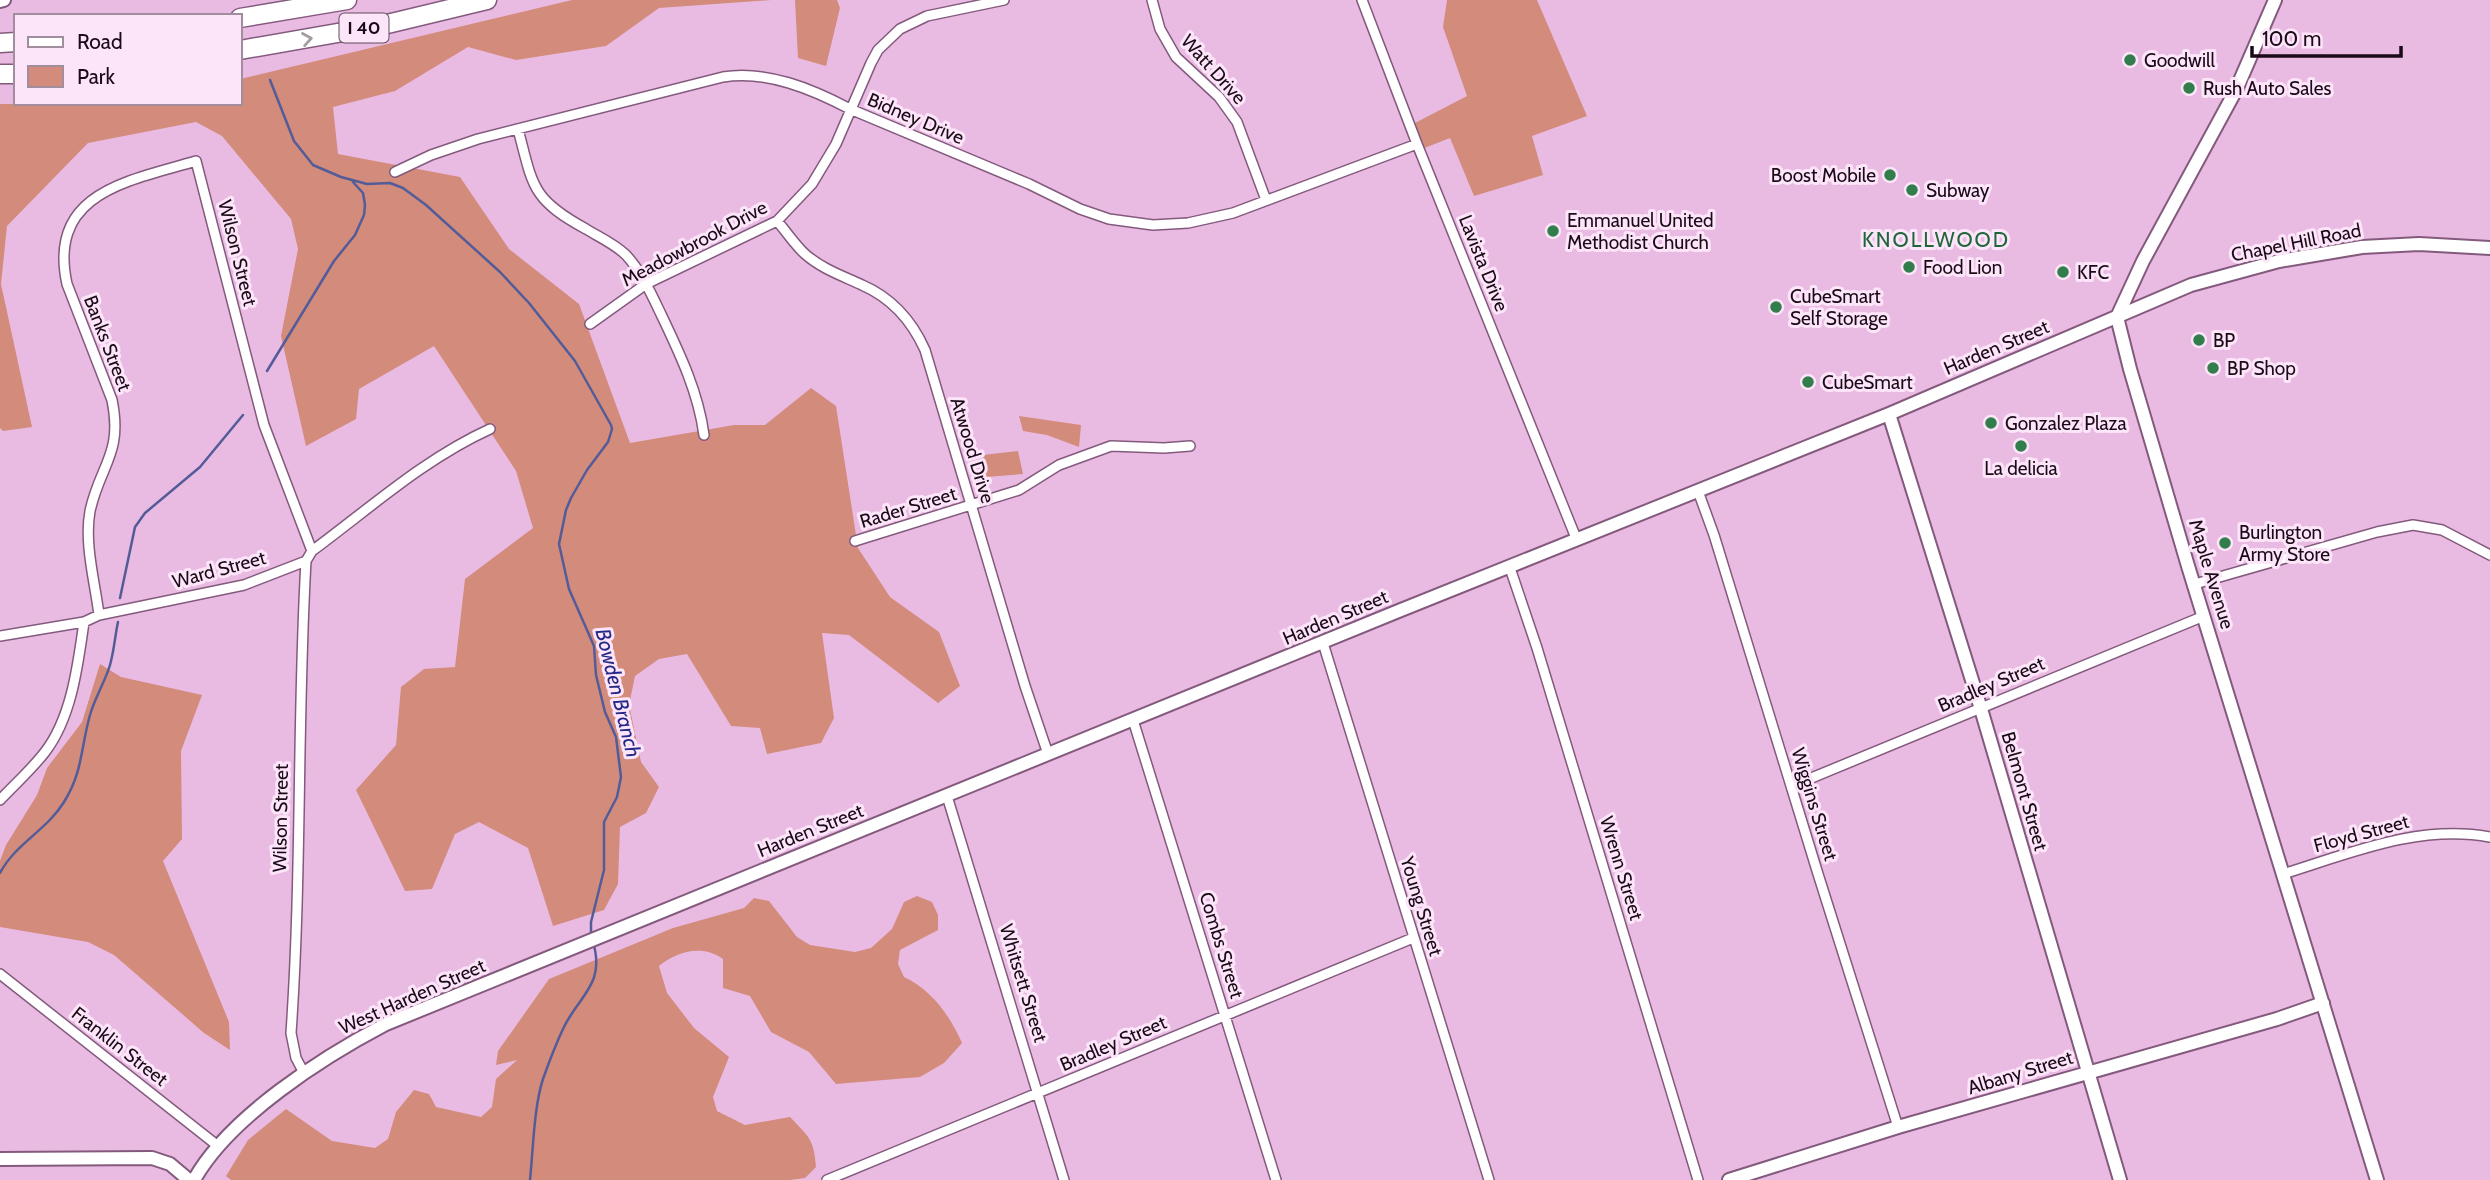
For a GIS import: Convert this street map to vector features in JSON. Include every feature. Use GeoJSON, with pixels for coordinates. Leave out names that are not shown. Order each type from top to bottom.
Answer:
{"type":"FeatureCollection","features":[{"type":"Feature","properties":{"kind":"highway","name":"I 40"},"geometry":{"type":"LineString","coordinates":[[242,18],[347,0]]}},
{"type":"Feature","properties":{"kind":"highway","name":"I 40"},"geometry":{"type":"LineString","coordinates":[[242,50],[383,24],[486,0]]}},
{"type":"Feature","properties":{"kind":"main road"},"geometry":{"type":"LineString","coordinates":[[2117,317],[2143,261],[2236,90],[2275,0]]}},
{"type":"Feature","properties":{"kind":"main road","name":"Chapel Hill Road"},"geometry":{"type":"LineString","coordinates":[[2117,317],[2191,285],[2320,253],[2419,244],[2490,248]]}},
{"type":"Feature","properties":{"kind":"main road","name":"Harden Street"},"geometry":{"type":"LineString","coordinates":[[567,950],[1510,568],[1576,538],[1889,414],[2117,317]]}},
{"type":"Feature","properties":{"kind":"main road","name":"Maple Avenue"},"geometry":{"type":"LineString","coordinates":[[2117,317],[2204,616],[2377,1180]]}},
{"type":"Feature","properties":{"kind":"main road","name":"Belmont Street"},"geometry":{"type":"LineString","coordinates":[[1889,414],[1981,709],[2120,1180]]}},
{"type":"Feature","properties":{"kind":"main road","name":"West Harden Street"},"geometry":{"type":"LineString","coordinates":[[192,1180],[218,1146],[262,1106],[304,1073],[350,1043],[386,1024],[567,950]]}},
{"type":"Feature","properties":{"kind":"main road","name":"Albany Street"},"geometry":{"type":"LineString","coordinates":[[1729,1180],[1898,1127],[2277,1019],[2323,1003]]}},
{"type":"Feature","properties":{"kind":"main road"},"geometry":{"type":"LineString","coordinates":[[0,1159],[152,1158],[170,1164],[192,1180]]}},
{"type":"Feature","properties":{"kind":"street","name":"Meadowbrook Drive"},"geometry":{"type":"LineString","coordinates":[[590,324],[646,284],[777,220],[812,184],[836,144],[874,57],[900,29],[927,16],[1004,0]]}},
{"type":"Feature","properties":{"kind":"street","name":"Watt Drive"},"geometry":{"type":"LineString","coordinates":[[1152,0],[1160,29],[1176,57],[1219,97],[1237,122],[1266,200]]}},
{"type":"Feature","properties":{"kind":"street","name":"Lavista Drive"},"geometry":{"type":"LineString","coordinates":[[1362,0],[1417,144],[1576,538]]}},
{"type":"Feature","properties":{"kind":"street","name":"Bidney Drive"},"geometry":{"type":"LineString","coordinates":[[395,172],[446,149],[731,75],[780,81],[822,94],[850,109],[1029,184],[1080,209],[1109,219],[1153,225],[1188,223],[1234,213],[1417,144]]}},
{"type":"Feature","properties":{"kind":"street"},"geometry":{"type":"LineString","coordinates":[[518,129],[530,175],[541,198],[560,215],[615,246],[646,284],[691,381],[704,435]]}},
{"type":"Feature","properties":{"kind":"street","name":"Wilson Street"},"geometry":{"type":"LineString","coordinates":[[196,161],[264,425],[312,551]]}},
{"type":"Feature","properties":{"kind":"street","name":"Banks Street"},"geometry":{"type":"LineString","coordinates":[[99,615],[89,527],[94,497],[114,446],[115,415],[67,284],[64,271],[65,243],[84,206],[106,189],[196,161]]}},
{"type":"Feature","properties":{"kind":"street","name":"Atwood Drive"},"geometry":{"type":"LineString","coordinates":[[777,220],[805,254],[838,275],[878,293],[891,303],[909,321],[925,350],[1025,686],[1048,754]]}},
{"type":"Feature","properties":{"kind":"street"},"geometry":{"type":"LineString","coordinates":[[306,561],[312,551],[424,466],[490,429]]}},
{"type":"Feature","properties":{"kind":"street","name":"Rader Street"},"geometry":{"type":"LineString","coordinates":[[855,541],[1019,490],[1059,465],[1111,446],[1190,446]]}},
{"type":"Feature","properties":{"kind":"street","name":"Wiggins Street"},"geometry":{"type":"LineString","coordinates":[[1698,491],[1898,1127]]}},
{"type":"Feature","properties":{"kind":"street"},"geometry":{"type":"LineString","coordinates":[[2195,584],[2400,526],[2420,525],[2442,530],[2490,555]]}},
{"type":"Feature","properties":{"kind":"street","name":"Wilson Street"},"geometry":{"type":"LineString","coordinates":[[304,1073],[296,1058],[291,1033],[306,561]]}},
{"type":"Feature","properties":{"kind":"street","name":"Ward Street"},"geometry":{"type":"LineString","coordinates":[[0,636],[84,622],[99,615],[244,585],[306,561]]}},
{"type":"Feature","properties":{"kind":"street","name":"Wrenn Street"},"geometry":{"type":"LineString","coordinates":[[1510,568],[1537,648],[1698,1180]]}},
{"type":"Feature","properties":{"kind":"street","name":"Bradley Street"},"geometry":{"type":"LineString","coordinates":[[1792,786],[2204,616]]}},
{"type":"Feature","properties":{"kind":"street"},"geometry":{"type":"LineString","coordinates":[[0,800],[46,751],[57,730],[70,697],[84,622]]}},
{"type":"Feature","properties":{"kind":"street","name":"Young Street"},"geometry":{"type":"LineString","coordinates":[[1323,643],[1489,1180]]}},
{"type":"Feature","properties":{"kind":"street","name":"Combs Street"},"geometry":{"type":"LineString","coordinates":[[1133,720],[1276,1180]]}},
{"type":"Feature","properties":{"kind":"street","name":"Whitsett Street"},"geometry":{"type":"LineString","coordinates":[[947,796],[1064,1180]]}},
{"type":"Feature","properties":{"kind":"street","name":"Floyd Street"},"geometry":{"type":"LineString","coordinates":[[2283,873],[2416,835],[2462,834],[2490,837]]}},
{"type":"Feature","properties":{"kind":"street","name":"Bradley Street"},"geometry":{"type":"LineString","coordinates":[[827,1180],[851,1176],[885,1155],[1413,938]]}},
{"type":"Feature","properties":{"kind":"street","name":"Franklin Street"},"geometry":{"type":"LineString","coordinates":[[0,974],[218,1146]]}},
{"type":"Feature","properties":{"kind":"green space"},"geometry":{"type":"Polygon","coordinates":[[[572,0],[771,0],[659,8],[606,46],[516,60],[468,47],[395,91],[333,107],[338,154],[460,177],[509,249],[579,304],[630,443],[734,425],[765,425],[811,388],[836,406],[858,548],[890,597],[939,632],[960,686],[938,703],[849,635],[822,633],[834,718],[821,743],[767,754],[760,728],[731,726],[687,654],[659,659],[635,676],[629,705],[641,762],[659,787],[646,813],[620,827],[618,884],[604,910],[553,926],[528,848],[479,822],[455,834],[432,889],[405,891],[356,790],[396,745],[401,687],[424,669],[455,667],[465,579],[533,528],[516,471],[434,346],[359,389],[356,419],[306,446],[281,336],[298,249],[291,219],[222,136],[196,122],[88,143],[7,226],[1,284],[32,427],[3,431],[0,428],[0,104],[242,105],[242,79],[572,0]]]}},
{"type":"Feature","properties":{"kind":"green space"},"geometry":{"type":"Polygon","coordinates":[[[795,0],[837,0],[840,8],[826,66],[798,58],[795,0]]]}},
{"type":"Feature","properties":{"kind":"green space"},"geometry":{"type":"Polygon","coordinates":[[[1447,0],[1537,0],[1587,116],[1532,136],[1543,175],[1474,196],[1450,138],[1422,149],[1413,124],[1467,96],[1443,27],[1447,0]]]}},
{"type":"Feature","properties":{"kind":"green space"},"geometry":{"type":"Polygon","coordinates":[[[1019,416],[1081,425],[1079,447],[1047,435],[1023,431],[1019,416]]]}},
{"type":"Feature","properties":{"kind":"green space"},"geometry":{"type":"Polygon","coordinates":[[[1018,451],[1023,474],[986,477],[983,455],[1018,451]]]}},
{"type":"Feature","properties":{"kind":"green space"},"geometry":{"type":"Polygon","coordinates":[[[100,664],[121,677],[202,695],[181,751],[182,839],[163,861],[229,1022],[230,1050],[204,1033],[114,955],[88,942],[0,927],[0,861],[6,845],[37,795],[47,768],[82,722],[100,664]]]}},
{"type":"Feature","properties":{"kind":"green space"},"geometry":{"type":"Polygon","coordinates":[[[917,896],[932,902],[938,915],[938,930],[900,950],[898,964],[904,977],[923,989],[939,1005],[962,1043],[944,1063],[920,1077],[836,1084],[809,1052],[771,1032],[750,996],[723,988],[723,959],[707,952],[690,951],[674,956],[659,966],[667,993],[694,1028],[729,1057],[713,1097],[717,1111],[745,1125],[790,1117],[806,1134],[814,1150],[816,1167],[805,1178],[231,1180],[226,1176],[248,1140],[286,1109],[332,1141],[375,1148],[388,1139],[396,1112],[414,1090],[429,1094],[436,1107],[481,1117],[492,1107],[496,1079],[517,1060],[496,1065],[498,1051],[549,979],[673,928],[744,908],[754,898],[769,901],[797,937],[810,945],[855,952],[871,948],[892,929],[904,902],[917,896]]]}},
{"type":"Feature","properties":{"kind":"waterway","name":"Bowden Branch"},"geometry":{"type":"LineString","coordinates":[[270,80],[294,141],[313,165],[367,184],[390,183],[403,188],[426,205],[500,272],[529,303],[575,361],[611,425],[608,442],[571,498],[559,544],[569,589],[594,646],[596,675],[605,712],[616,737],[621,777],[617,797],[604,822],[604,870],[591,922],[591,936]]}},
{"type":"Feature","properties":{"kind":"waterway"},"geometry":{"type":"LineString","coordinates":[[267,371],[334,261],[355,235],[364,215],[365,205],[363,193],[353,182]]}},
{"type":"Feature","properties":{"kind":"waterway"},"geometry":{"type":"LineString","coordinates":[[120,598],[135,527],[145,513],[200,467],[243,415]]}},
{"type":"Feature","properties":{"kind":"waterway"},"geometry":{"type":"LineString","coordinates":[[0,873],[14,854],[57,812],[70,791],[92,708],[110,665],[118,622]]}},
{"type":"Feature","properties":{"kind":"waterway","name":"Bowden Branch"},"geometry":{"type":"LineString","coordinates":[[530,1180],[540,1090],[563,1029],[593,980],[596,969],[593,942]]}},
{"type":"Feature","properties":{"kind":"place","name":"Goodwill"},"geometry":{"type":"Point","coordinates":[2130,60]}},
{"type":"Feature","properties":{"kind":"place","name":"Rush Auto Sales"},"geometry":{"type":"Point","coordinates":[2189,88]}},
{"type":"Feature","properties":{"kind":"place","name":"Boost Mobile"},"geometry":{"type":"Point","coordinates":[1890,175]}},
{"type":"Feature","properties":{"kind":"place","name":"Subway"},"geometry":{"type":"Point","coordinates":[1912,190]}},
{"type":"Feature","properties":{"kind":"place","name":"Emmanuel United Methodist Church"},"geometry":{"type":"Point","coordinates":[1553,231]}},
{"type":"Feature","properties":{"kind":"place","name":"Food Lion"},"geometry":{"type":"Point","coordinates":[1909,267]}},
{"type":"Feature","properties":{"kind":"place","name":"KFC"},"geometry":{"type":"Point","coordinates":[2063,272]}},
{"type":"Feature","properties":{"kind":"place","name":"CubeSmart Self Storage"},"geometry":{"type":"Point","coordinates":[1776,307]}},
{"type":"Feature","properties":{"kind":"place","name":"BP"},"geometry":{"type":"Point","coordinates":[2199,340]}},
{"type":"Feature","properties":{"kind":"place","name":"BP Shop"},"geometry":{"type":"Point","coordinates":[2213,368]}},
{"type":"Feature","properties":{"kind":"place","name":"CubeSmart"},"geometry":{"type":"Point","coordinates":[1808,382]}},
{"type":"Feature","properties":{"kind":"place","name":"Gonzalez Plaza"},"geometry":{"type":"Point","coordinates":[1991,423]}},
{"type":"Feature","properties":{"kind":"place","name":"La delicia"},"geometry":{"type":"Point","coordinates":[2021,446]}},
{"type":"Feature","properties":{"kind":"place","name":"Burlington Army Store"},"geometry":{"type":"Point","coordinates":[2225,543]}},
{"type":"Feature","properties":{"kind":"district","name":"KNOLLWOOD"},"geometry":{"type":"Point","coordinates":[1936,240]}}]}
